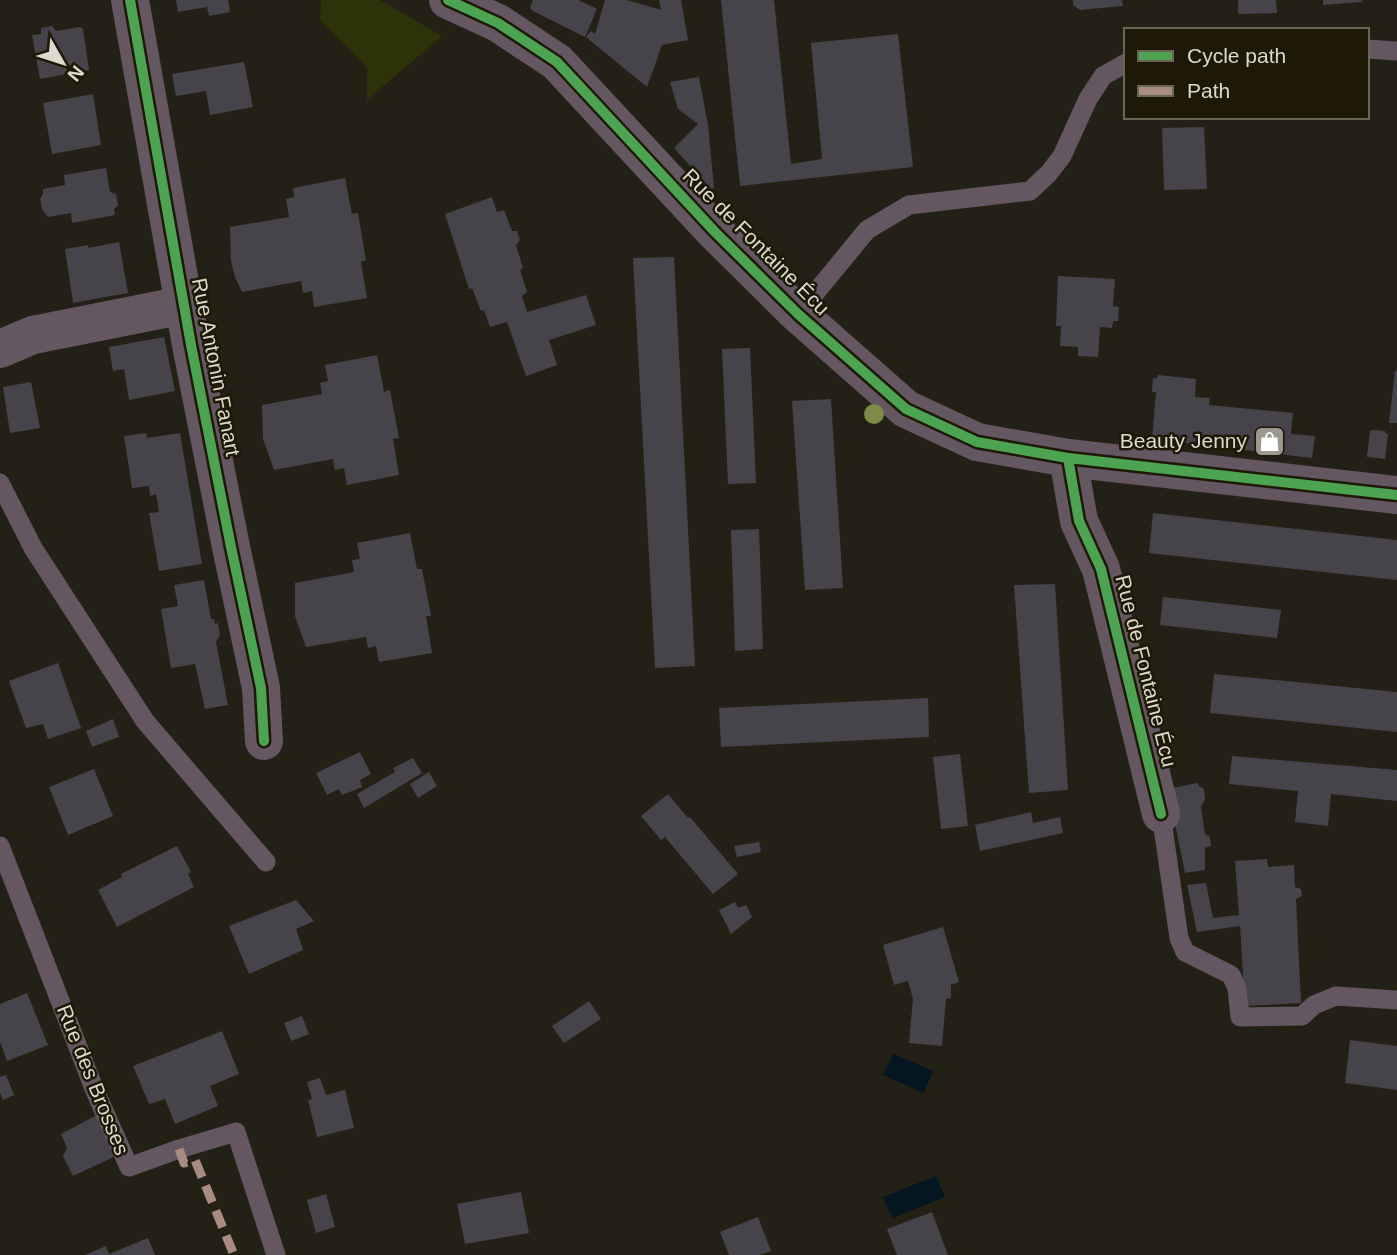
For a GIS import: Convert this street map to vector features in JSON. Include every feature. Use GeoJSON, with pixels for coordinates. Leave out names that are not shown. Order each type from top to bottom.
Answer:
{"type":"FeatureCollection","features":[{"type":"Feature","properties":{"kind":"street","name":"Rue Antonin Fanart"},"geometry":{"type":"LineString","coordinates":[[130,0],[184,305],[261,688],[264,741]]}},
{"type":"Feature","properties":{"kind":"street","name":"Rue de Fontaine Écu"},"geometry":{"type":"LineString","coordinates":[[448,0],[498,23],[557,62],[707,224],[798,314],[906,409],[977,442],[1068,458],[1397,495]]}},
{"type":"Feature","properties":{"kind":"street"},"geometry":{"type":"LineString","coordinates":[[0,349],[33,335],[184,305]]}},
{"type":"Feature","properties":{"kind":"street","name":"Rue de Fontaine Écu"},"geometry":{"type":"LineString","coordinates":[[1068,458],[1079,521],[1101,569],[1161,814]]}},
{"type":"Feature","properties":{"kind":"lane"},"geometry":{"type":"LineString","coordinates":[[1369,49],[1397,51]]}},
{"type":"Feature","properties":{"kind":"lane","name":"Rue de Fontaine Écu"},"geometry":{"type":"LineString","coordinates":[[798,314],[867,230],[909,205],[1030,191],[1062,156],[1088,99],[1103,76],[1124,63]]}},
{"type":"Feature","properties":{"kind":"lane"},"geometry":{"type":"LineString","coordinates":[[0,483],[33,548],[145,720],[266,862]]}},
{"type":"Feature","properties":{"kind":"lane"},"geometry":{"type":"LineString","coordinates":[[1161,814],[1179,938],[1185,952],[1231,975],[1237,988],[1240,1017],[1302,1016],[1314,1004],[1336,996],[1397,1000]]}},
{"type":"Feature","properties":{"kind":"lane","name":"Rue des Brosses"},"geometry":{"type":"LineString","coordinates":[[0,846],[96,1091],[129,1167],[236,1132],[276,1255]]}},
{"type":"Feature","properties":{"kind":"green space"},"geometry":{"type":"Polygon","coordinates":[[[321,0],[380,0],[442,36],[367,100],[367,67],[320,21],[321,0]]]}},
{"type":"Feature","properties":{"kind":"water"},"geometry":{"type":"Polygon","coordinates":[[[893,1054],[933,1071],[924,1093],[883,1075],[893,1054]]]}},
{"type":"Feature","properties":{"kind":"water"},"geometry":{"type":"Polygon","coordinates":[[[936,1176],[945,1197],[892,1218],[883,1197],[936,1176]]]}},
{"type":"Feature","properties":{"kind":"building"},"geometry":{"type":"Polygon","coordinates":[[[176,0],[228,0],[230,12],[209,16],[207,7],[178,12],[176,0]]]}},
{"type":"Feature","properties":{"kind":"building"},"geometry":{"type":"Polygon","coordinates":[[[533,0],[578,0],[597,9],[585,37],[533,11],[530,8],[533,0]]]}},
{"type":"Feature","properties":{"kind":"building"},"geometry":{"type":"Polygon","coordinates":[[[605,0],[627,0],[661,10],[659,0],[681,0],[688,40],[662,45],[647,87],[586,37],[591,31],[595,34],[605,0]]]}},
{"type":"Feature","properties":{"kind":"building"},"geometry":{"type":"Polygon","coordinates":[[[721,0],[774,0],[791,164],[822,159],[811,43],[898,34],[913,167],[740,186],[721,0]]]}},
{"type":"Feature","properties":{"kind":"building"},"geometry":{"type":"Polygon","coordinates":[[[1073,0],[1122,0],[1123,6],[1080,10],[1073,5],[1073,0]]]}},
{"type":"Feature","properties":{"kind":"building"},"geometry":{"type":"Polygon","coordinates":[[[1238,0],[1276,0],[1277,13],[1238,14],[1238,0]]]}},
{"type":"Feature","properties":{"kind":"building"},"geometry":{"type":"Polygon","coordinates":[[[1323,0],[1362,0],[1362,2],[1323,5],[1323,0]]]}},
{"type":"Feature","properties":{"kind":"building"},"geometry":{"type":"Polygon","coordinates":[[[52,26],[56,31],[80,27],[83,29],[89,70],[40,79],[32,35],[41,34],[41,28],[52,26]]]}},
{"type":"Feature","properties":{"kind":"building"},"geometry":{"type":"Polygon","coordinates":[[[244,62],[253,107],[210,115],[206,91],[176,96],[172,74],[244,62]]]}},
{"type":"Feature","properties":{"kind":"building"},"geometry":{"type":"Polygon","coordinates":[[[699,77],[708,125],[714,188],[711,189],[674,148],[698,124],[678,109],[670,82],[699,77]]]}},
{"type":"Feature","properties":{"kind":"building"},"geometry":{"type":"Polygon","coordinates":[[[93,94],[101,145],[52,154],[43,103],[93,94]]]}},
{"type":"Feature","properties":{"kind":"building"},"geometry":{"type":"Polygon","coordinates":[[[1204,127],[1207,189],[1164,190],[1162,128],[1204,127]]]}},
{"type":"Feature","properties":{"kind":"building"},"geometry":{"type":"Polygon","coordinates":[[[106,168],[110,192],[116,194],[118,205],[114,209],[115,215],[72,223],[71,213],[48,217],[42,209],[40,199],[43,189],[65,185],[64,175],[106,168]]]}},
{"type":"Feature","properties":{"kind":"building"},"geometry":{"type":"Polygon","coordinates":[[[345,178],[352,214],[358,213],[366,260],[361,262],[367,298],[314,307],[312,291],[303,293],[301,281],[242,292],[231,261],[230,227],[289,217],[286,199],[294,197],[293,188],[345,178]]]}},
{"type":"Feature","properties":{"kind":"building"},"geometry":{"type":"Polygon","coordinates":[[[492,197],[497,212],[504,210],[512,231],[517,231],[520,240],[516,245],[527,292],[522,296],[527,312],[586,295],[596,325],[549,340],[557,365],[526,376],[507,322],[490,327],[472,288],[469,289],[445,214],[492,197]]]}},
{"type":"Feature","properties":{"kind":"building"},"geometry":{"type":"Polygon","coordinates":[[[119,242],[128,293],[73,303],[65,249],[119,242]]]}},
{"type":"Feature","properties":{"kind":"building"},"geometry":{"type":"Polygon","coordinates":[[[674,257],[695,666],[655,668],[633,258],[674,257]]]}},
{"type":"Feature","properties":{"kind":"building"},"geometry":{"type":"Polygon","coordinates":[[[1058,276],[1115,279],[1113,306],[1119,307],[1118,321],[1113,321],[1112,328],[1100,327],[1098,357],[1078,356],[1078,347],[1060,346],[1061,326],[1056,326],[1058,276]]]}},
{"type":"Feature","properties":{"kind":"building"},"geometry":{"type":"Polygon","coordinates":[[[164,337],[175,391],[129,400],[124,369],[113,371],[109,347],[164,337]]]}},
{"type":"Feature","properties":{"kind":"building"},"geometry":{"type":"Polygon","coordinates":[[[750,348],[756,483],[728,484],[722,349],[750,348]]]}},
{"type":"Feature","properties":{"kind":"building"},"geometry":{"type":"Polygon","coordinates":[[[377,355],[384,392],[390,390],[399,438],[393,439],[399,475],[347,485],[344,468],[335,470],[333,459],[274,470],[263,439],[262,405],[322,394],[320,383],[328,381],[325,365],[377,355]]]}},
{"type":"Feature","properties":{"kind":"building"},"geometry":{"type":"Polygon","coordinates":[[[1395,371],[1397,423],[1389,423],[1395,371]]]}},
{"type":"Feature","properties":{"kind":"building"},"geometry":{"type":"Polygon","coordinates":[[[1158,375],[1196,379],[1195,397],[1210,398],[1209,405],[1293,413],[1291,434],[1315,436],[1312,458],[1152,439],[1156,392],[1152,392],[1153,378],[1158,375]]]}},
{"type":"Feature","properties":{"kind":"building"},"geometry":{"type":"Polygon","coordinates":[[[31,382],[40,428],[10,433],[3,387],[31,382]]]}},
{"type":"Feature","properties":{"kind":"building"},"geometry":{"type":"Polygon","coordinates":[[[831,399],[843,588],[805,590],[792,401],[831,399]]]}},
{"type":"Feature","properties":{"kind":"building"},"geometry":{"type":"Polygon","coordinates":[[[1370,431],[1388,434],[1385,459],[1367,457],[1370,431]]]}},
{"type":"Feature","properties":{"kind":"building"},"geometry":{"type":"Polygon","coordinates":[[[146,433],[147,438],[180,433],[202,564],[159,571],[149,513],[159,512],[156,494],[150,496],[149,486],[132,488],[124,436],[146,433]]]}},
{"type":"Feature","properties":{"kind":"building"},"geometry":{"type":"Polygon","coordinates":[[[1153,513],[1397,540],[1397,580],[1149,553],[1153,513]]]}},
{"type":"Feature","properties":{"kind":"building"},"geometry":{"type":"Polygon","coordinates":[[[759,529],[763,649],[735,651],[731,530],[759,529]]]}},
{"type":"Feature","properties":{"kind":"building"},"geometry":{"type":"Polygon","coordinates":[[[410,533],[417,569],[422,569],[431,616],[426,616],[432,653],[379,662],[376,646],[368,648],[366,637],[306,647],[295,616],[295,583],[354,572],[352,560],[360,559],[357,543],[410,533]]]}},
{"type":"Feature","properties":{"kind":"building"},"geometry":{"type":"Polygon","coordinates":[[[204,580],[211,619],[214,619],[215,624],[218,623],[220,635],[216,642],[228,705],[205,709],[195,664],[171,668],[161,609],[178,606],[174,585],[204,580]]]}},
{"type":"Feature","properties":{"kind":"building"},"geometry":{"type":"Polygon","coordinates":[[[1055,584],[1068,790],[1029,793],[1014,585],[1055,584]]]}},
{"type":"Feature","properties":{"kind":"building"},"geometry":{"type":"Polygon","coordinates":[[[1163,597],[1281,610],[1277,638],[1160,625],[1163,597]]]}},
{"type":"Feature","properties":{"kind":"building"},"geometry":{"type":"Polygon","coordinates":[[[58,663],[81,728],[48,739],[43,724],[26,728],[9,681],[58,663]]]}},
{"type":"Feature","properties":{"kind":"building"},"geometry":{"type":"Polygon","coordinates":[[[1214,674],[1397,692],[1397,732],[1210,713],[1214,674]]]}},
{"type":"Feature","properties":{"kind":"building"},"geometry":{"type":"Polygon","coordinates":[[[928,698],[929,737],[721,747],[719,708],[928,698]]]}},
{"type":"Feature","properties":{"kind":"building"},"geometry":{"type":"Polygon","coordinates":[[[113,719],[119,737],[92,747],[86,731],[113,719]]]}},
{"type":"Feature","properties":{"kind":"building"},"geometry":{"type":"Polygon","coordinates":[[[360,752],[371,774],[360,780],[362,787],[342,795],[339,789],[327,795],[316,773],[360,752]]]}},
{"type":"Feature","properties":{"kind":"building"},"geometry":{"type":"Polygon","coordinates":[[[960,754],[968,826],[941,829],[933,757],[960,754]]]}},
{"type":"Feature","properties":{"kind":"building"},"geometry":{"type":"Polygon","coordinates":[[[1232,756],[1397,770],[1397,801],[1331,794],[1328,826],[1295,822],[1298,791],[1229,784],[1232,756]]]}},
{"type":"Feature","properties":{"kind":"building"},"geometry":{"type":"Polygon","coordinates":[[[413,758],[422,773],[364,808],[357,794],[395,772],[393,768],[413,758]]]}},
{"type":"Feature","properties":{"kind":"building"},"geometry":{"type":"Polygon","coordinates":[[[94,769],[113,816],[68,835],[49,787],[94,769]]]}},
{"type":"Feature","properties":{"kind":"building"},"geometry":{"type":"Polygon","coordinates":[[[429,772],[437,786],[418,798],[410,784],[429,772]]]}},
{"type":"Feature","properties":{"kind":"building"},"geometry":{"type":"Polygon","coordinates":[[[1197,783],[1204,789],[1205,799],[1201,807],[1205,834],[1210,837],[1211,846],[1205,848],[1205,870],[1185,873],[1168,789],[1197,783]]]}},
{"type":"Feature","properties":{"kind":"building"},"geometry":{"type":"Polygon","coordinates":[[[668,794],[738,874],[713,894],[665,837],[661,840],[641,816],[668,794]]]}},
{"type":"Feature","properties":{"kind":"building"},"geometry":{"type":"Polygon","coordinates":[[[1031,812],[1033,823],[1060,817],[1063,833],[980,851],[975,825],[1031,812]]]}},
{"type":"Feature","properties":{"kind":"building"},"geometry":{"type":"Polygon","coordinates":[[[759,842],[761,852],[737,857],[734,846],[759,842]]]}},
{"type":"Feature","properties":{"kind":"building"},"geometry":{"type":"Polygon","coordinates":[[[177,846],[191,872],[188,874],[194,887],[117,927],[98,890],[122,877],[121,874],[177,846]]]}},
{"type":"Feature","properties":{"kind":"building"},"geometry":{"type":"Polygon","coordinates":[[[1267,859],[1268,867],[1294,865],[1295,887],[1301,889],[1302,896],[1296,899],[1301,1003],[1245,1006],[1240,926],[1197,932],[1187,885],[1206,883],[1213,918],[1239,915],[1235,861],[1267,859]]]}},
{"type":"Feature","properties":{"kind":"building"},"geometry":{"type":"Polygon","coordinates":[[[296,900],[314,921],[296,929],[303,950],[249,974],[229,926],[296,900]]]}},
{"type":"Feature","properties":{"kind":"building"},"geometry":{"type":"Polygon","coordinates":[[[735,902],[738,908],[746,905],[752,917],[731,934],[719,910],[735,902]]]}},
{"type":"Feature","properties":{"kind":"building"},"geometry":{"type":"Polygon","coordinates":[[[943,927],[959,982],[951,985],[951,998],[946,999],[942,1046],[909,1043],[913,999],[908,981],[894,985],[883,945],[943,927]]]}},
{"type":"Feature","properties":{"kind":"building"},"geometry":{"type":"Polygon","coordinates":[[[27,993],[48,1045],[7,1061],[0,1042],[0,1004],[27,993]]]}},
{"type":"Feature","properties":{"kind":"building"},"geometry":{"type":"Polygon","coordinates":[[[589,1001],[601,1019],[564,1043],[552,1026],[589,1001]]]}},
{"type":"Feature","properties":{"kind":"building"},"geometry":{"type":"Polygon","coordinates":[[[302,1016],[309,1034],[291,1041],[284,1023],[302,1016]]]}},
{"type":"Feature","properties":{"kind":"building"},"geometry":{"type":"Polygon","coordinates":[[[222,1031],[239,1074],[210,1086],[218,1106],[175,1124],[165,1099],[149,1104],[133,1066],[222,1031]]]}},
{"type":"Feature","properties":{"kind":"building"},"geometry":{"type":"Polygon","coordinates":[[[1350,1040],[1397,1046],[1397,1090],[1345,1083],[1350,1040]]]}},
{"type":"Feature","properties":{"kind":"building"},"geometry":{"type":"Polygon","coordinates":[[[6,1075],[14,1095],[3,1100],[0,1077],[6,1075]]]}},
{"type":"Feature","properties":{"kind":"building"},"geometry":{"type":"Polygon","coordinates":[[[320,1078],[326,1095],[345,1090],[354,1128],[317,1137],[308,1100],[312,1099],[307,1082],[320,1078]]]}},
{"type":"Feature","properties":{"kind":"building"},"geometry":{"type":"Polygon","coordinates":[[[97,1115],[118,1155],[73,1176],[63,1156],[67,1148],[61,1134],[97,1115]]]}},
{"type":"Feature","properties":{"kind":"building"},"geometry":{"type":"Polygon","coordinates":[[[521,1192],[529,1233],[465,1244],[457,1204],[521,1192]]]}},
{"type":"Feature","properties":{"kind":"building"},"geometry":{"type":"Polygon","coordinates":[[[326,1194],[335,1227],[316,1233],[307,1200],[326,1194]]]}},
{"type":"Feature","properties":{"kind":"building"},"geometry":{"type":"Polygon","coordinates":[[[932,1212],[948,1255],[897,1255],[887,1229],[932,1212]]]}},
{"type":"Feature","properties":{"kind":"building"},"geometry":{"type":"Polygon","coordinates":[[[758,1217],[771,1251],[759,1255],[729,1255],[720,1232],[758,1217]]]}},
{"type":"Feature","properties":{"kind":"building"},"geometry":{"type":"Polygon","coordinates":[[[148,1238],[155,1255],[85,1255],[106,1246],[109,1254],[148,1238]]]}},
{"type":"Feature","properties":{"kind":"marked path"},"geometry":{"type":"LineString","coordinates":[[179,1149],[184,1163],[195,1160],[234,1255]]}},
{"type":"Feature","properties":{"kind":"cycle path"},"geometry":{"type":"LineString","coordinates":[[130,0],[191,345],[261,688],[264,741]]}},
{"type":"Feature","properties":{"kind":"cycle path"},"geometry":{"type":"LineString","coordinates":[[448,0],[498,23],[557,62],[715,232],[798,314],[906,409],[977,442],[1068,458],[1397,495]]}},
{"type":"Feature","properties":{"kind":"cycle path"},"geometry":{"type":"LineString","coordinates":[[1068,458],[1079,521],[1101,569],[1161,814]]}},
{"type":"Feature","properties":{"kind":"place","name":"Beauty Jenny"},"geometry":{"type":"Point","coordinates":[1270,441]}}]}
